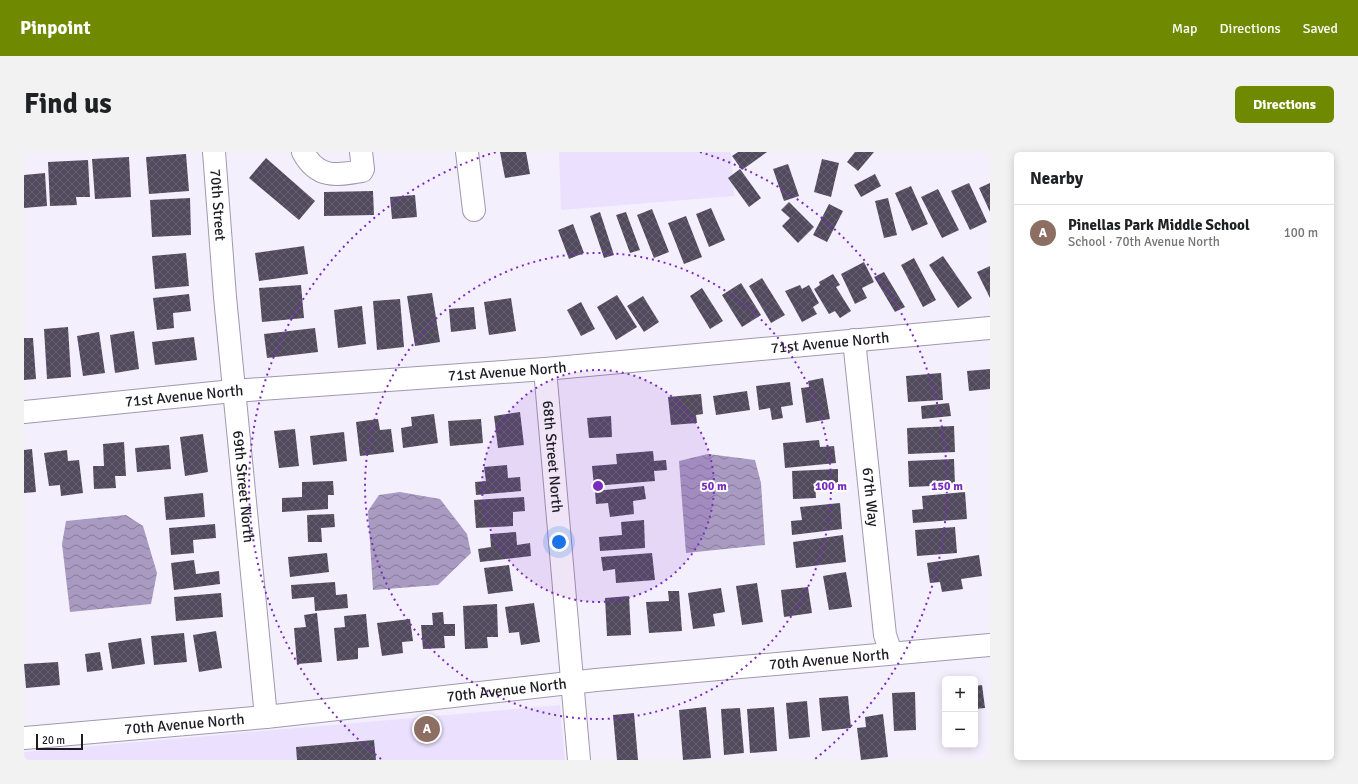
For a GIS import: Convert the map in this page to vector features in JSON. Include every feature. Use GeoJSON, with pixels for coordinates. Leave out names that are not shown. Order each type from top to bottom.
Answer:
{"type":"FeatureCollection","features":[{"type":"Feature","properties":{"kind":"street","name":"70th Street"},"geometry":{"type":"LineString","coordinates":[[214,152],[221,258]]}},
{"type":"Feature","properties":{"kind":"street"},"geometry":{"type":"LineString","coordinates":[[303,152],[313,167],[329,174],[362,171],[362,157]]}},
{"type":"Feature","properties":{"kind":"street"},"geometry":{"type":"LineString","coordinates":[[467,152],[474,210]]}},
{"type":"Feature","properties":{"kind":"street","name":"69th Street North"},"geometry":{"type":"LineString","coordinates":[[221,258],[266,717]]}},
{"type":"Feature","properties":{"kind":"street","name":"71st Avenue North"},"geometry":{"type":"LineString","coordinates":[[24,412],[233,391],[545,369],[990,328]]}},
{"type":"Feature","properties":{"kind":"street","name":"67th Way"},"geometry":{"type":"LineString","coordinates":[[854,340],[885,635],[891,653]]}},
{"type":"Feature","properties":{"kind":"street","name":"68th Street North"},"geometry":{"type":"LineString","coordinates":[[545,369],[580,760]]}},
{"type":"Feature","properties":{"kind":"street","name":"70th Avenue North"},"geometry":{"type":"LineString","coordinates":[[24,738],[266,717],[573,682],[990,645]]}},
{"type":"Feature","properties":{"kind":"shaded area"},"geometry":{"type":"Polygon","coordinates":[[[559,152],[731,152],[734,196],[561,210],[559,152]]]}},
{"type":"Feature","properties":{"kind":"shaded area"},"geometry":{"type":"Polygon","coordinates":[[[560,705],[565,760],[24,760],[24,752],[560,705]]]}},
{"type":"Feature","properties":{"kind":"water"},"geometry":{"type":"Polygon","coordinates":[[[708,454],[755,460],[761,483],[765,545],[686,553],[679,461],[708,454]]]}},
{"type":"Feature","properties":{"kind":"water"},"geometry":{"type":"Polygon","coordinates":[[[400,492],[440,499],[467,534],[471,553],[438,585],[373,590],[368,511],[379,495],[400,492]]]}},
{"type":"Feature","properties":{"kind":"water"},"geometry":{"type":"Polygon","coordinates":[[[126,515],[143,526],[157,573],[151,604],[70,612],[62,544],[66,521],[126,515]]]}},
{"type":"Feature","properties":{"kind":"building"},"geometry":{"type":"Polygon","coordinates":[[[500,152],[526,152],[530,174],[505,178],[500,152]]]}},
{"type":"Feature","properties":{"kind":"building"},"geometry":{"type":"Polygon","coordinates":[[[738,152],[767,152],[742,170],[732,156],[738,152]]]}},
{"type":"Feature","properties":{"kind":"building"},"geometry":{"type":"Polygon","coordinates":[[[855,152],[874,152],[858,171],[847,162],[855,152]]]}},
{"type":"Feature","properties":{"kind":"building"},"geometry":{"type":"Polygon","coordinates":[[[186,154],[189,191],[149,194],[146,157],[186,154]]]}},
{"type":"Feature","properties":{"kind":"building"},"geometry":{"type":"Polygon","coordinates":[[[129,157],[131,197],[95,199],[92,159],[129,157]]]}},
{"type":"Feature","properties":{"kind":"building"},"geometry":{"type":"Polygon","coordinates":[[[266,158],[315,201],[299,220],[249,178],[266,158]]]}},
{"type":"Feature","properties":{"kind":"building"},"geometry":{"type":"Polygon","coordinates":[[[822,159],[839,163],[831,197],[814,192],[822,159]]]}},
{"type":"Feature","properties":{"kind":"building"},"geometry":{"type":"Polygon","coordinates":[[[88,160],[90,197],[76,197],[77,205],[50,206],[48,162],[88,160]]]}},
{"type":"Feature","properties":{"kind":"building"},"geometry":{"type":"Polygon","coordinates":[[[788,164],[799,196],[784,201],[773,169],[788,164]]]}},
{"type":"Feature","properties":{"kind":"building"},"geometry":{"type":"Polygon","coordinates":[[[740,169],[761,198],[749,207],[728,178],[740,169]]]}},
{"type":"Feature","properties":{"kind":"building"},"geometry":{"type":"Polygon","coordinates":[[[45,173],[47,206],[24,208],[24,175],[45,173]]]}},
{"type":"Feature","properties":{"kind":"building"},"geometry":{"type":"Polygon","coordinates":[[[875,174],[881,186],[861,197],[854,185],[875,174]]]}},
{"type":"Feature","properties":{"kind":"building"},"geometry":{"type":"Polygon","coordinates":[[[969,183],[987,222],[970,230],[951,191],[969,183]]]}},
{"type":"Feature","properties":{"kind":"building"},"geometry":{"type":"Polygon","coordinates":[[[990,183],[990,212],[979,188],[990,183]]]}},
{"type":"Feature","properties":{"kind":"building"},"geometry":{"type":"Polygon","coordinates":[[[911,186],[928,224],[912,231],[895,193],[911,186]]]}},
{"type":"Feature","properties":{"kind":"building"},"geometry":{"type":"Polygon","coordinates":[[[938,189],[959,230],[942,238],[921,197],[938,189]]]}},
{"type":"Feature","properties":{"kind":"building"},"geometry":{"type":"Polygon","coordinates":[[[373,191],[374,215],[324,216],[324,192],[373,191]]]}},
{"type":"Feature","properties":{"kind":"building"},"geometry":{"type":"Polygon","coordinates":[[[415,195],[417,217],[392,219],[390,197],[415,195]]]}},
{"type":"Feature","properties":{"kind":"building"},"geometry":{"type":"Polygon","coordinates":[[[190,198],[191,235],[152,237],[150,200],[190,198]]]}},
{"type":"Feature","properties":{"kind":"building"},"geometry":{"type":"Polygon","coordinates":[[[888,198],[897,235],[884,238],[875,201],[888,198]]]}},
{"type":"Feature","properties":{"kind":"building"},"geometry":{"type":"Polygon","coordinates":[[[789,202],[814,227],[798,243],[782,226],[790,218],[781,210],[789,202]]]}},
{"type":"Feature","properties":{"kind":"building"},"geometry":{"type":"Polygon","coordinates":[[[829,204],[843,211],[827,242],[813,235],[829,204]]]}},
{"type":"Feature","properties":{"kind":"building"},"geometry":{"type":"Polygon","coordinates":[[[711,208],[725,240],[709,247],[696,214],[711,208]]]}},
{"type":"Feature","properties":{"kind":"building"},"geometry":{"type":"Polygon","coordinates":[[[652,209],[669,252],[654,258],[637,215],[652,209]]]}},
{"type":"Feature","properties":{"kind":"building"},"geometry":{"type":"Polygon","coordinates":[[[600,212],[614,255],[604,258],[590,216],[600,212]]]}},
{"type":"Feature","properties":{"kind":"building"},"geometry":{"type":"Polygon","coordinates":[[[626,212],[640,250],[630,253],[616,215],[626,212]]]}},
{"type":"Feature","properties":{"kind":"building"},"geometry":{"type":"Polygon","coordinates":[[[686,216],[702,257],[684,264],[668,223],[686,216]]]}},
{"type":"Feature","properties":{"kind":"building"},"geometry":{"type":"Polygon","coordinates":[[[573,224],[584,253],[569,259],[558,230],[573,224]]]}},
{"type":"Feature","properties":{"kind":"building"},"geometry":{"type":"Polygon","coordinates":[[[304,246],[308,274],[259,281],[255,253],[304,246]]]}},
{"type":"Feature","properties":{"kind":"building"},"geometry":{"type":"Polygon","coordinates":[[[186,253],[189,286],[155,289],[152,256],[186,253]]]}},
{"type":"Feature","properties":{"kind":"building"},"geometry":{"type":"Polygon","coordinates":[[[943,256],[972,298],[958,308],[929,265],[943,256]]]}},
{"type":"Feature","properties":{"kind":"building"},"geometry":{"type":"Polygon","coordinates":[[[914,258],[936,300],[923,307],[901,265],[914,258]]]}},
{"type":"Feature","properties":{"kind":"building"},"geometry":{"type":"Polygon","coordinates":[[[864,262],[874,282],[862,288],[867,298],[855,304],[841,274],[864,262]]]}},
{"type":"Feature","properties":{"kind":"building"},"geometry":{"type":"Polygon","coordinates":[[[990,266],[990,298],[977,272],[990,266]]]}},
{"type":"Feature","properties":{"kind":"building"},"geometry":{"type":"Polygon","coordinates":[[[884,272],[905,307],[895,312],[874,277],[884,272]]]}},
{"type":"Feature","properties":{"kind":"building"},"geometry":{"type":"Polygon","coordinates":[[[833,274],[840,285],[836,287],[851,311],[840,318],[835,311],[829,314],[814,289],[820,285],[819,282],[833,274]]]}},
{"type":"Feature","properties":{"kind":"building"},"geometry":{"type":"Polygon","coordinates":[[[762,278],[785,315],[771,323],[749,286],[762,278]]]}},
{"type":"Feature","properties":{"kind":"building"},"geometry":{"type":"Polygon","coordinates":[[[741,283],[761,315],[742,327],[722,295],[741,283]]]}},
{"type":"Feature","properties":{"kind":"building"},"geometry":{"type":"Polygon","coordinates":[[[301,285],[304,318],[262,322],[259,288],[301,285]]]}},
{"type":"Feature","properties":{"kind":"building"},"geometry":{"type":"Polygon","coordinates":[[[800,285],[802,289],[809,285],[819,303],[813,307],[817,314],[802,322],[785,291],[800,285]]]}},
{"type":"Feature","properties":{"kind":"building"},"geometry":{"type":"Polygon","coordinates":[[[702,288],[723,321],[710,329],[690,296],[702,288]]]}},
{"type":"Feature","properties":{"kind":"building"},"geometry":{"type":"Polygon","coordinates":[[[432,293],[440,342],[415,346],[407,296],[432,293]]]}},
{"type":"Feature","properties":{"kind":"building"},"geometry":{"type":"Polygon","coordinates":[[[189,294],[191,311],[173,313],[174,328],[157,330],[153,298],[189,294]]]}},
{"type":"Feature","properties":{"kind":"building"},"geometry":{"type":"Polygon","coordinates":[[[617,295],[637,327],[616,340],[597,307],[617,295]]]}},
{"type":"Feature","properties":{"kind":"building"},"geometry":{"type":"Polygon","coordinates":[[[643,296],[659,322],[644,332],[627,306],[643,296]]]}},
{"type":"Feature","properties":{"kind":"building"},"geometry":{"type":"Polygon","coordinates":[[[511,298],[516,331],[489,335],[484,302],[511,298]]]}},
{"type":"Feature","properties":{"kind":"building"},"geometry":{"type":"Polygon","coordinates":[[[400,299],[404,347],[377,350],[373,301],[400,299]]]}},
{"type":"Feature","properties":{"kind":"building"},"geometry":{"type":"Polygon","coordinates":[[[581,302],[595,329],[581,336],[567,310],[581,302]]]}},
{"type":"Feature","properties":{"kind":"building"},"geometry":{"type":"Polygon","coordinates":[[[362,306],[366,344],[338,348],[334,310],[362,306]]]}},
{"type":"Feature","properties":{"kind":"building"},"geometry":{"type":"Polygon","coordinates":[[[474,307],[476,329],[451,332],[449,309],[474,307]]]}},
{"type":"Feature","properties":{"kind":"building"},"geometry":{"type":"Polygon","coordinates":[[[68,327],[71,377],[47,379],[44,329],[68,327]]]}},
{"type":"Feature","properties":{"kind":"building"},"geometry":{"type":"Polygon","coordinates":[[[315,328],[318,352],[267,358],[264,334],[315,328]]]}},
{"type":"Feature","properties":{"kind":"building"},"geometry":{"type":"Polygon","coordinates":[[[134,331],[139,369],[115,373],[110,335],[134,331]]]}},
{"type":"Feature","properties":{"kind":"building"},"geometry":{"type":"Polygon","coordinates":[[[99,332],[105,373],[83,376],[77,336],[99,332]]]}},
{"type":"Feature","properties":{"kind":"building"},"geometry":{"type":"Polygon","coordinates":[[[194,337],[197,360],[155,365],[152,342],[194,337]]]}},
{"type":"Feature","properties":{"kind":"building"},"geometry":{"type":"Polygon","coordinates":[[[24,338],[33,338],[36,379],[24,380],[24,338]]]}},
{"type":"Feature","properties":{"kind":"building"},"geometry":{"type":"Polygon","coordinates":[[[990,369],[990,389],[969,391],[967,371],[990,369]]]}},
{"type":"Feature","properties":{"kind":"building"},"geometry":{"type":"Polygon","coordinates":[[[941,373],[943,400],[908,402],[906,376],[941,373]]]}},
{"type":"Feature","properties":{"kind":"building"},"geometry":{"type":"Polygon","coordinates":[[[823,378],[830,419],[806,423],[801,388],[809,387],[808,381],[823,378]]]}},
{"type":"Feature","properties":{"kind":"building"},"geometry":{"type":"Polygon","coordinates":[[[790,382],[793,405],[781,407],[783,418],[772,420],[770,408],[759,410],[756,386],[790,382]]]}},
{"type":"Feature","properties":{"kind":"building"},"geometry":{"type":"Polygon","coordinates":[[[747,391],[750,410],[716,415],[713,396],[747,391]]]}},
{"type":"Feature","properties":{"kind":"building"},"geometry":{"type":"Polygon","coordinates":[[[701,394],[703,414],[696,415],[697,423],[671,425],[668,397],[701,394]]]}},
{"type":"Feature","properties":{"kind":"building"},"geometry":{"type":"Polygon","coordinates":[[[949,403],[951,416],[922,419],[921,406],[949,403]]]}},
{"type":"Feature","properties":{"kind":"building"},"geometry":{"type":"Polygon","coordinates":[[[520,412],[524,445],[498,448],[494,416],[520,412]]]}},
{"type":"Feature","properties":{"kind":"building"},"geometry":{"type":"Polygon","coordinates":[[[434,414],[438,443],[403,448],[401,428],[412,426],[411,417],[434,414]]]}},
{"type":"Feature","properties":{"kind":"building"},"geometry":{"type":"Polygon","coordinates":[[[611,416],[612,437],[589,438],[587,418],[611,416]]]}},
{"type":"Feature","properties":{"kind":"building"},"geometry":{"type":"Polygon","coordinates":[[[378,419],[380,430],[391,429],[394,452],[360,456],[356,422],[378,419]]]}},
{"type":"Feature","properties":{"kind":"building"},"geometry":{"type":"Polygon","coordinates":[[[481,419],[483,443],[450,446],[448,421],[481,419]]]}},
{"type":"Feature","properties":{"kind":"building"},"geometry":{"type":"Polygon","coordinates":[[[954,426],[955,452],[908,454],[907,428],[954,426]]]}},
{"type":"Feature","properties":{"kind":"building"},"geometry":{"type":"Polygon","coordinates":[[[295,429],[299,466],[279,468],[274,431],[295,429]]]}},
{"type":"Feature","properties":{"kind":"building"},"geometry":{"type":"Polygon","coordinates":[[[344,432],[347,461],[313,465],[310,436],[344,432]]]}},
{"type":"Feature","properties":{"kind":"building"},"geometry":{"type":"Polygon","coordinates":[[[203,434],[208,472],[185,476],[180,437],[203,434]]]}},
{"type":"Feature","properties":{"kind":"building"},"geometry":{"type":"Polygon","coordinates":[[[819,440],[820,447],[834,446],[836,463],[785,468],[783,443],[819,440]]]}},
{"type":"Feature","properties":{"kind":"building"},"geometry":{"type":"Polygon","coordinates":[[[124,442],[126,476],[115,476],[116,488],[94,489],[93,466],[104,466],[103,444],[124,442]]]}},
{"type":"Feature","properties":{"kind":"building"},"geometry":{"type":"Polygon","coordinates":[[[169,445],[171,469],[137,472],[135,448],[169,445]]]}},
{"type":"Feature","properties":{"kind":"building"},"geometry":{"type":"Polygon","coordinates":[[[32,449],[36,492],[24,493],[24,450],[32,449]]]}},
{"type":"Feature","properties":{"kind":"building"},"geometry":{"type":"Polygon","coordinates":[[[67,450],[68,461],[79,460],[83,493],[61,496],[60,485],[49,486],[44,453],[67,450]]]}},
{"type":"Feature","properties":{"kind":"building"},"geometry":{"type":"Polygon","coordinates":[[[653,451],[654,461],[666,460],[667,470],[654,471],[655,481],[594,486],[592,466],[617,464],[616,454],[653,451]]]}},
{"type":"Feature","properties":{"kind":"building"},"geometry":{"type":"Polygon","coordinates":[[[954,459],[955,485],[909,487],[908,461],[954,459]]]}},
{"type":"Feature","properties":{"kind":"building"},"geometry":{"type":"Polygon","coordinates":[[[507,465],[508,478],[520,477],[521,491],[476,495],[475,482],[486,481],[484,467],[507,465]]]}},
{"type":"Feature","properties":{"kind":"building"},"geometry":{"type":"Polygon","coordinates":[[[838,469],[838,483],[815,484],[816,498],[793,499],[792,471],[838,469]]]}},
{"type":"Feature","properties":{"kind":"building"},"geometry":{"type":"Polygon","coordinates":[[[333,481],[334,495],[328,495],[328,509],[282,512],[282,498],[302,497],[302,482],[333,481]]]}},
{"type":"Feature","properties":{"kind":"building"},"geometry":{"type":"Polygon","coordinates":[[[644,486],[646,499],[633,501],[634,514],[610,517],[608,503],[596,504],[595,491],[644,486]]]}},
{"type":"Feature","properties":{"kind":"building"},"geometry":{"type":"Polygon","coordinates":[[[965,492],[967,519],[913,523],[912,510],[923,509],[922,496],[965,492]]]}},
{"type":"Feature","properties":{"kind":"building"},"geometry":{"type":"Polygon","coordinates":[[[203,493],[205,517],[166,520],[164,497],[203,493]]]}},
{"type":"Feature","properties":{"kind":"building"},"geometry":{"type":"Polygon","coordinates":[[[524,497],[525,511],[513,512],[513,526],[476,528],[474,500],[524,497]]]}},
{"type":"Feature","properties":{"kind":"building"},"geometry":{"type":"Polygon","coordinates":[[[840,503],[842,529],[792,535],[791,521],[802,520],[800,507],[840,503]]]}},
{"type":"Feature","properties":{"kind":"building"},"geometry":{"type":"Polygon","coordinates":[[[334,514],[335,527],[321,528],[322,542],[308,542],[307,515],[334,514]]]}},
{"type":"Feature","properties":{"kind":"building"},"geometry":{"type":"Polygon","coordinates":[[[644,520],[645,548],[600,551],[599,537],[622,535],[621,522],[644,520]]]}},
{"type":"Feature","properties":{"kind":"building"},"geometry":{"type":"Polygon","coordinates":[[[215,524],[216,538],[193,540],[194,553],[171,555],[169,528],[215,524]]]}},
{"type":"Feature","properties":{"kind":"building"},"geometry":{"type":"Polygon","coordinates":[[[955,527],[957,553],[917,556],[915,530],[955,527]]]}},
{"type":"Feature","properties":{"kind":"building"},"geometry":{"type":"Polygon","coordinates":[[[516,532],[517,545],[530,543],[531,556],[480,562],[478,549],[491,547],[490,534],[516,532]]]}},
{"type":"Feature","properties":{"kind":"building"},"geometry":{"type":"Polygon","coordinates":[[[843,535],[846,562],[796,568],[793,542],[843,535]]]}},
{"type":"Feature","properties":{"kind":"building"},"geometry":{"type":"Polygon","coordinates":[[[327,553],[329,572],[290,577],[288,557],[327,553]]]}},
{"type":"Feature","properties":{"kind":"building"},"geometry":{"type":"Polygon","coordinates":[[[652,553],[655,580],[616,583],[615,569],[603,571],[601,557],[652,553]]]}},
{"type":"Feature","properties":{"kind":"building"},"geometry":{"type":"Polygon","coordinates":[[[979,555],[982,576],[961,579],[963,589],[942,592],[940,582],[930,583],[927,563],[979,555]]]}},
{"type":"Feature","properties":{"kind":"building"},"geometry":{"type":"Polygon","coordinates":[[[194,560],[196,574],[219,571],[220,584],[174,590],[171,563],[194,560]]]}},
{"type":"Feature","properties":{"kind":"building"},"geometry":{"type":"Polygon","coordinates":[[[509,565],[513,591],[488,594],[484,568],[509,565]]]}},
{"type":"Feature","properties":{"kind":"building"},"geometry":{"type":"Polygon","coordinates":[[[846,572],[852,607],[829,610],[823,576],[846,572]]]}},
{"type":"Feature","properties":{"kind":"building"},"geometry":{"type":"Polygon","coordinates":[[[335,582],[336,595],[347,594],[348,608],[315,611],[314,597],[292,599],[291,585],[335,582]]]}},
{"type":"Feature","properties":{"kind":"building"},"geometry":{"type":"Polygon","coordinates":[[[757,583],[763,622],[742,625],[736,586],[757,583]]]}},
{"type":"Feature","properties":{"kind":"building"},"geometry":{"type":"Polygon","coordinates":[[[808,587],[812,613],[784,617],[781,590],[808,587]]]}},
{"type":"Feature","properties":{"kind":"building"},"geometry":{"type":"Polygon","coordinates":[[[721,588],[725,612],[713,614],[715,626],[693,629],[688,593],[721,588]]]}},
{"type":"Feature","properties":{"kind":"building"},"geometry":{"type":"Polygon","coordinates":[[[668,591],[679,591],[682,631],[649,633],[646,602],[669,601],[668,591]]]}},
{"type":"Feature","properties":{"kind":"building"},"geometry":{"type":"Polygon","coordinates":[[[221,593],[223,617],[176,621],[174,597],[221,593]]]}},
{"type":"Feature","properties":{"kind":"building"},"geometry":{"type":"Polygon","coordinates":[[[629,596],[631,635],[607,636],[605,598],[629,596]]]}},
{"type":"Feature","properties":{"kind":"building"},"geometry":{"type":"Polygon","coordinates":[[[534,603],[540,642],[521,645],[519,632],[509,633],[505,607],[534,603]]]}},
{"type":"Feature","properties":{"kind":"building"},"geometry":{"type":"Polygon","coordinates":[[[497,604],[498,637],[487,637],[488,648],[465,649],[463,606],[497,604]]]}},
{"type":"Feature","properties":{"kind":"building"},"geometry":{"type":"Polygon","coordinates":[[[443,612],[444,624],[455,624],[455,636],[444,636],[445,648],[423,649],[421,625],[433,625],[432,613],[443,612]]]}},
{"type":"Feature","properties":{"kind":"building"},"geometry":{"type":"Polygon","coordinates":[[[317,613],[322,662],[297,664],[294,628],[306,627],[304,615],[317,613]]]}},
{"type":"Feature","properties":{"kind":"building"},"geometry":{"type":"Polygon","coordinates":[[[366,614],[369,647],[358,648],[358,659],[337,661],[334,628],[345,627],[344,616],[366,614]]]}},
{"type":"Feature","properties":{"kind":"building"},"geometry":{"type":"Polygon","coordinates":[[[410,619],[413,641],[402,642],[403,653],[382,656],[377,623],[410,619]]]}},
{"type":"Feature","properties":{"kind":"building"},"geometry":{"type":"Polygon","coordinates":[[[216,631],[222,668],[199,672],[193,635],[216,631]]]}},
{"type":"Feature","properties":{"kind":"building"},"geometry":{"type":"Polygon","coordinates":[[[184,633],[187,662],[154,665],[151,636],[184,633]]]}},
{"type":"Feature","properties":{"kind":"building"},"geometry":{"type":"Polygon","coordinates":[[[141,638],[145,664],[112,669],[108,643],[141,638]]]}},
{"type":"Feature","properties":{"kind":"building"},"geometry":{"type":"Polygon","coordinates":[[[100,652],[103,670],[87,672],[85,654],[100,652]]]}},
{"type":"Feature","properties":{"kind":"building"},"geometry":{"type":"Polygon","coordinates":[[[58,662],[60,685],[26,688],[24,664],[58,662]]]}},
{"type":"Feature","properties":{"kind":"building"},"geometry":{"type":"Polygon","coordinates":[[[982,685],[985,708],[978,709],[978,686],[982,685]]]}},
{"type":"Feature","properties":{"kind":"building"},"geometry":{"type":"Polygon","coordinates":[[[915,692],[916,730],[894,731],[892,693],[915,692]]]}},
{"type":"Feature","properties":{"kind":"building"},"geometry":{"type":"Polygon","coordinates":[[[848,696],[851,728],[822,731],[819,698],[848,696]]]}},
{"type":"Feature","properties":{"kind":"building"},"geometry":{"type":"Polygon","coordinates":[[[807,701],[810,737],[789,739],[786,703],[807,701]]]}},
{"type":"Feature","properties":{"kind":"building"},"geometry":{"type":"Polygon","coordinates":[[[706,707],[711,758],[683,760],[679,710],[706,707]]]}},
{"type":"Feature","properties":{"kind":"building"},"geometry":{"type":"Polygon","coordinates":[[[774,707],[777,751],[750,753],[747,709],[774,707]]]}},
{"type":"Feature","properties":{"kind":"building"},"geometry":{"type":"Polygon","coordinates":[[[740,708],[744,753],[724,755],[721,709],[740,708]]]}},
{"type":"Feature","properties":{"kind":"building"},"geometry":{"type":"Polygon","coordinates":[[[634,713],[638,760],[617,760],[613,715],[634,713]]]}},
{"type":"Feature","properties":{"kind":"building"},"geometry":{"type":"Polygon","coordinates":[[[883,714],[888,757],[861,760],[857,728],[866,727],[865,717],[883,714]]]}},
{"type":"Feature","properties":{"kind":"building"},"geometry":{"type":"Polygon","coordinates":[[[374,740],[376,760],[297,760],[296,747],[374,740]]]}},
{"type":"Feature","properties":{"kind":"place","name":"Pinellas Park Middle School"},"geometry":{"type":"Point","coordinates":[427,729]}}]}
